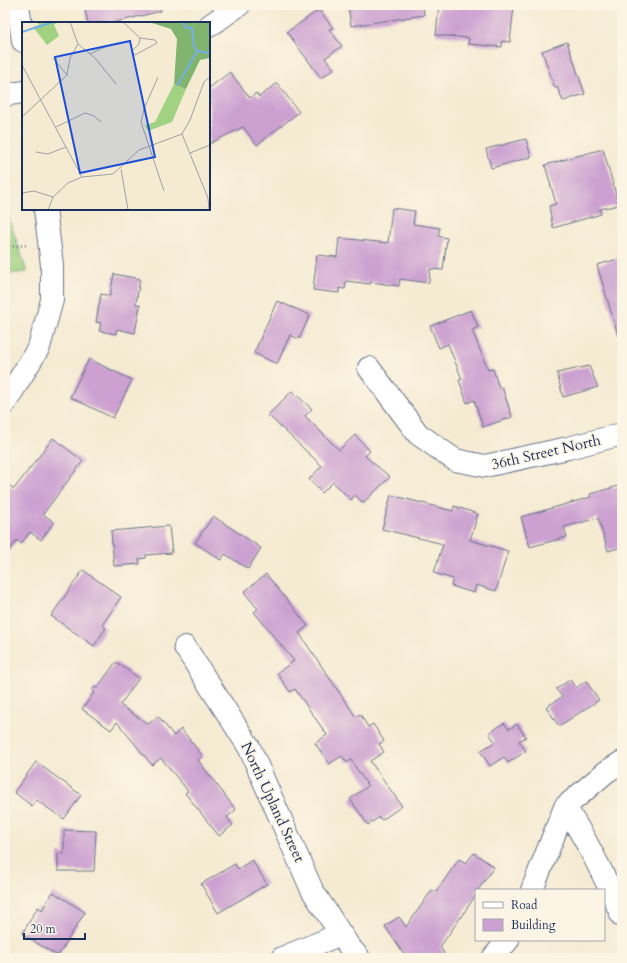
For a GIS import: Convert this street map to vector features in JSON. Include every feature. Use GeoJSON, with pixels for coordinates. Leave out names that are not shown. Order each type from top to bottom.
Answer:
{"type":"FeatureCollection","features":[{"type":"Feature","properties":{"kind":"street"},"geometry":{"type":"LineString","coordinates":[[18,5],[22,34]]}},
{"type":"Feature","properties":{"kind":"street"},"geometry":{"type":"LineString","coordinates":[[210,25],[239,5]]}},
{"type":"Feature","properties":{"kind":"street"},"geometry":{"type":"LineString","coordinates":[[5,95],[22,92]]}},
{"type":"Feature","properties":{"kind":"street"},"geometry":{"type":"LineString","coordinates":[[5,403],[39,347],[52,300],[52,265],[45,210]]}},
{"type":"Feature","properties":{"kind":"street","name":"36th Street North"},"geometry":{"type":"LineString","coordinates":[[369,368],[418,434],[455,460],[485,466],[568,448],[622,434]]}},
{"type":"Feature","properties":{"kind":"street","name":"North Upland Street"},"geometry":{"type":"LineString","coordinates":[[185,648],[249,747],[312,890],[359,958]]}},
{"type":"Feature","properties":{"kind":"street"},"geometry":{"type":"LineString","coordinates":[[532,889],[565,807],[606,772],[622,762]]}},
{"type":"Feature","properties":{"kind":"street"},"geometry":{"type":"LineString","coordinates":[[565,807],[582,833],[608,884],[622,916]]}},
{"type":"Feature","properties":{"kind":"street"},"geometry":{"type":"LineString","coordinates":[[282,958],[341,934]]}},
{"type":"Feature","properties":{"kind":"street"},"geometry":{"type":"LineString","coordinates":[[493,958],[507,941]]}},
{"type":"Feature","properties":{"kind":"path"},"geometry":{"type":"LineString","coordinates":[[5,247],[33,244]]}},
{"type":"Feature","properties":{"kind":"green space"},"geometry":{"type":"Polygon","coordinates":[[[9,219],[27,272],[5,274],[5,220],[9,219]]]}},
{"type":"Feature","properties":{"kind":"building"},"geometry":{"type":"Polygon","coordinates":[[[84,5],[160,5],[161,11],[116,22],[88,22],[84,5]]]}},
{"type":"Feature","properties":{"kind":"building"},"geometry":{"type":"Polygon","coordinates":[[[348,5],[423,5],[424,15],[351,26],[348,5]]]}},
{"type":"Feature","properties":{"kind":"building"},"geometry":{"type":"Polygon","coordinates":[[[439,5],[514,6],[510,42],[502,41],[502,47],[468,44],[469,38],[436,35],[439,5]]]}},
{"type":"Feature","properties":{"kind":"building"},"geometry":{"type":"Polygon","coordinates":[[[319,10],[333,28],[329,29],[342,46],[325,58],[334,69],[321,78],[287,32],[319,10]]]}},
{"type":"Feature","properties":{"kind":"building"},"geometry":{"type":"Polygon","coordinates":[[[567,42],[585,94],[563,101],[557,87],[555,88],[542,51],[567,42]]]}},
{"type":"Feature","properties":{"kind":"building"},"geometry":{"type":"Polygon","coordinates":[[[230,72],[250,98],[256,93],[259,97],[277,83],[299,112],[257,145],[243,127],[210,144],[210,87],[230,72]]]}},
{"type":"Feature","properties":{"kind":"building"},"geometry":{"type":"Polygon","coordinates":[[[526,139],[531,157],[491,168],[486,149],[526,139]]]}},
{"type":"Feature","properties":{"kind":"building"},"geometry":{"type":"Polygon","coordinates":[[[603,149],[619,205],[600,209],[601,214],[553,228],[549,206],[556,204],[545,165],[603,149]]]}},
{"type":"Feature","properties":{"kind":"building"},"geometry":{"type":"Polygon","coordinates":[[[392,208],[415,211],[413,224],[440,228],[438,236],[447,238],[443,270],[430,269],[429,283],[400,279],[399,286],[371,282],[370,284],[346,281],[345,289],[339,288],[339,293],[313,290],[317,255],[337,257],[339,238],[388,243],[392,208]]]}},
{"type":"Feature","properties":{"kind":"building"},"geometry":{"type":"Polygon","coordinates":[[[622,258],[622,334],[618,335],[597,265],[622,258]]]}},
{"type":"Feature","properties":{"kind":"building"},"geometry":{"type":"Polygon","coordinates":[[[114,274],[140,279],[136,304],[140,305],[135,333],[117,329],[116,334],[99,331],[101,323],[96,322],[101,294],[110,296],[114,274]]]}},
{"type":"Feature","properties":{"kind":"building"},"geometry":{"type":"Polygon","coordinates":[[[277,301],[310,315],[299,339],[290,335],[277,364],[254,353],[277,301]]]}},
{"type":"Feature","properties":{"kind":"building"},"geometry":{"type":"Polygon","coordinates":[[[471,310],[478,327],[472,330],[488,370],[493,369],[499,388],[502,387],[512,417],[483,427],[474,400],[467,403],[459,380],[462,379],[448,344],[439,348],[430,326],[471,310]]]}},
{"type":"Feature","properties":{"kind":"building"},"geometry":{"type":"Polygon","coordinates":[[[89,359],[132,380],[113,418],[70,397],[89,359]]]}},
{"type":"Feature","properties":{"kind":"building"},"geometry":{"type":"Polygon","coordinates":[[[589,366],[598,387],[563,397],[557,373],[589,366]]]}},
{"type":"Feature","properties":{"kind":"building"},"geometry":{"type":"Polygon","coordinates":[[[292,391],[312,409],[305,416],[339,450],[355,435],[370,451],[365,456],[390,477],[363,503],[355,495],[351,500],[333,482],[322,493],[309,479],[322,466],[268,415],[292,391]]]}},
{"type":"Feature","properties":{"kind":"building"},"geometry":{"type":"Polygon","coordinates":[[[53,438],[83,461],[43,514],[54,522],[41,540],[30,532],[21,544],[17,540],[5,557],[5,482],[14,489],[53,438]]]}},
{"type":"Feature","properties":{"kind":"building"},"geometry":{"type":"Polygon","coordinates":[[[622,485],[622,547],[608,551],[598,518],[564,527],[567,537],[530,547],[521,517],[591,497],[590,494],[622,485]]]}},
{"type":"Feature","properties":{"kind":"building"},"geometry":{"type":"Polygon","coordinates":[[[391,495],[453,511],[454,506],[478,514],[470,540],[508,551],[496,591],[476,585],[474,593],[451,586],[453,579],[434,573],[443,544],[382,529],[391,495]]]}},
{"type":"Feature","properties":{"kind":"building"},"geometry":{"type":"Polygon","coordinates":[[[213,516],[261,548],[248,569],[225,554],[221,560],[195,543],[213,516]]]}},
{"type":"Feature","properties":{"kind":"building"},"geometry":{"type":"Polygon","coordinates":[[[169,526],[172,553],[146,555],[146,558],[139,559],[140,564],[114,566],[111,531],[169,526]]]}},
{"type":"Feature","properties":{"kind":"building"},"geometry":{"type":"Polygon","coordinates":[[[83,570],[121,597],[102,625],[106,628],[94,646],[51,616],[83,570]]]}},
{"type":"Feature","properties":{"kind":"building"},"geometry":{"type":"Polygon","coordinates":[[[266,574],[308,626],[299,633],[356,717],[360,714],[368,727],[373,724],[384,741],[379,744],[384,752],[370,761],[402,806],[382,820],[379,817],[368,825],[350,799],[368,786],[351,760],[347,763],[342,756],[329,764],[315,743],[327,735],[295,689],[290,692],[277,673],[294,661],[254,612],[258,609],[244,592],[266,574]]]}},
{"type":"Feature","properties":{"kind":"building"},"geometry":{"type":"Polygon","coordinates":[[[116,662],[139,678],[120,705],[148,724],[158,716],[174,736],[181,729],[203,756],[198,760],[236,810],[227,817],[233,825],[219,836],[185,793],[188,791],[161,758],[152,765],[117,722],[111,730],[82,709],[94,693],[92,691],[95,687],[97,688],[116,662]]]}},
{"type":"Feature","properties":{"kind":"building"},"geometry":{"type":"Polygon","coordinates":[[[570,680],[576,688],[586,681],[599,700],[559,726],[546,707],[562,697],[556,689],[570,680]]]}},
{"type":"Feature","properties":{"kind":"building"},"geometry":{"type":"Polygon","coordinates":[[[504,723],[509,729],[517,724],[526,737],[519,741],[526,751],[508,763],[504,757],[490,766],[480,751],[495,742],[489,733],[504,723]]]}},
{"type":"Feature","properties":{"kind":"building"},"geometry":{"type":"Polygon","coordinates":[[[36,762],[81,795],[64,819],[36,800],[32,806],[14,792],[36,762]]]}},
{"type":"Feature","properties":{"kind":"building"},"geometry":{"type":"Polygon","coordinates":[[[64,830],[96,831],[94,871],[58,871],[58,853],[64,854],[64,830]]]}},
{"type":"Feature","properties":{"kind":"building"},"geometry":{"type":"Polygon","coordinates":[[[474,853],[494,867],[479,889],[475,889],[475,896],[440,947],[447,958],[406,958],[385,926],[399,917],[406,927],[432,890],[436,892],[459,859],[466,863],[474,853]]]}},
{"type":"Feature","properties":{"kind":"building"},"geometry":{"type":"Polygon","coordinates":[[[252,860],[267,884],[218,913],[201,884],[235,864],[238,869],[252,860]]]}},
{"type":"Feature","properties":{"kind":"building"},"geometry":{"type":"Polygon","coordinates":[[[53,892],[85,912],[58,956],[22,934],[38,907],[42,910],[53,892]]]}}]}
